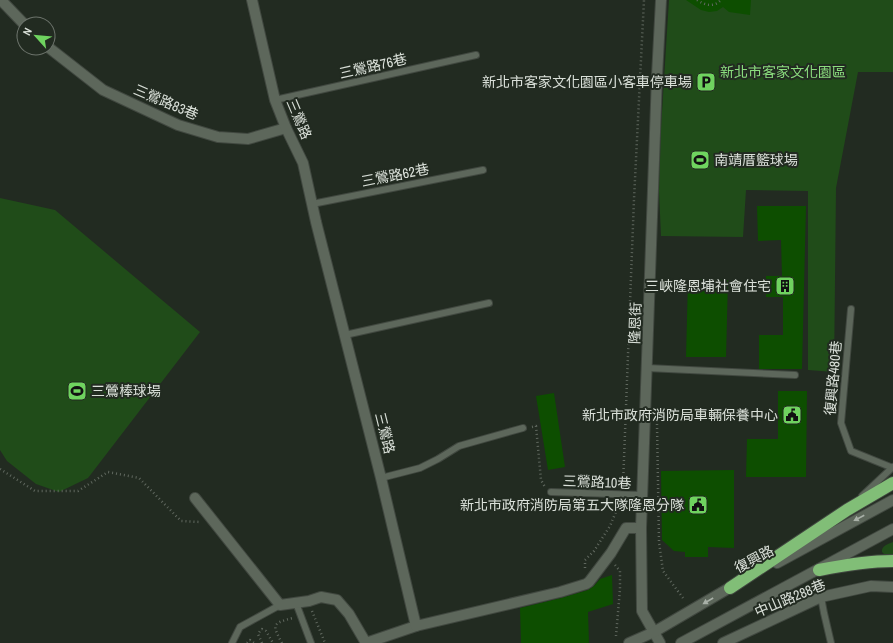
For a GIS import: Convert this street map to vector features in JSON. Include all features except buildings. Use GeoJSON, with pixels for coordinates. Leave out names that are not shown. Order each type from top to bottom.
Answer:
{"type":"FeatureCollection","features":[{"type":"Feature","properties":{"kind":"highway"},"geometry":{"type":"LineString","coordinates":[[730,588],[847,510],[893,483]]}},
{"type":"Feature","properties":{"kind":"highway"},"geometry":{"type":"LineString","coordinates":[[819,570],[850,564],[893,561]]}},
{"type":"Feature","properties":{"kind":"street"},"geometry":{"type":"LineString","coordinates":[[1,0],[16,16]]}},
{"type":"Feature","properties":{"kind":"street","name":"三鶯路"},"geometry":{"type":"LineString","coordinates":[[252,0],[275,100],[302,163],[381,478],[416,626]]}},
{"type":"Feature","properties":{"kind":"street","name":"隆恩街"},"geometry":{"type":"LineString","coordinates":[[660,643],[642,611],[641,528],[661,0]]}},
{"type":"Feature","properties":{"kind":"street","name":"三鶯路83巷"},"geometry":{"type":"LineString","coordinates":[[56,53],[103,90],[178,125],[218,137],[248,139],[286,128]]}},
{"type":"Feature","properties":{"kind":"street"},"geometry":{"type":"LineString","coordinates":[[195,498],[280,605],[309,601],[321,597],[337,600],[350,614],[366,643],[416,626],[560,592],[586,584],[611,553],[626,528],[641,528]]}},
{"type":"Feature","properties":{"kind":"street","name":"復興路"},"geometry":{"type":"LineString","coordinates":[[629,643],[654,632],[730,588],[893,500]]}},
{"type":"Feature","properties":{"kind":"street"},"geometry":{"type":"LineString","coordinates":[[681,643],[893,529]]}},
{"type":"Feature","properties":{"kind":"street","name":"中山路288巷"},"geometry":{"type":"LineString","coordinates":[[724,643],[821,597],[872,586],[893,587]]}},
{"type":"Feature","properties":{"kind":"lane","name":"三鶯路76巷"},"geometry":{"type":"LineString","coordinates":[[275,100],[476,55]]}},
{"type":"Feature","properties":{"kind":"lane","name":"三鶯路62巷"},"geometry":{"type":"LineString","coordinates":[[312,204],[483,170]]}},
{"type":"Feature","properties":{"kind":"lane"},"geometry":{"type":"LineString","coordinates":[[345,335],[489,303]]}},
{"type":"Feature","properties":{"kind":"lane","name":"復興路480巷"},"geometry":{"type":"LineString","coordinates":[[847,510],[893,468],[851,451],[841,423],[851,309]]}},
{"type":"Feature","properties":{"kind":"lane"},"geometry":{"type":"LineString","coordinates":[[647,368],[795,375]]}},
{"type":"Feature","properties":{"kind":"lane"},"geometry":{"type":"LineString","coordinates":[[381,478],[420,468],[459,446],[523,428]]}},
{"type":"Feature","properties":{"kind":"lane","name":"三鶯路10巷"},"geometry":{"type":"LineString","coordinates":[[551,492],[642,495]]}},
{"type":"Feature","properties":{"kind":"lane"},"geometry":{"type":"LineString","coordinates":[[821,597],[830,643]]}},
{"type":"Feature","properties":{"kind":"lane"},"geometry":{"type":"LineString","coordinates":[[296,603],[311,643]]}},
{"type":"Feature","properties":{"kind":"lane"},"geometry":{"type":"LineString","coordinates":[[232,643],[240,627],[280,605]]}},
{"type":"Feature","properties":{"kind":"path"},"geometry":{"type":"LineString","coordinates":[[586,584],[585,560],[594,551],[610,526],[623,494],[634,199],[644,0]]}},
{"type":"Feature","properties":{"kind":"path"},"geometry":{"type":"LineString","coordinates":[[697,0],[708,6],[721,0]]}},
{"type":"Feature","properties":{"kind":"path"},"geometry":{"type":"LineString","coordinates":[[523,428],[536,426],[541,480],[545,487],[551,492]]}},
{"type":"Feature","properties":{"kind":"path"},"geometry":{"type":"LineString","coordinates":[[0,469],[35,491],[78,490],[108,472],[139,478],[181,521],[215,522]]}},
{"type":"Feature","properties":{"kind":"path"},"geometry":{"type":"LineString","coordinates":[[602,565],[608,563],[614,564],[620,571],[616,636]]}},
{"type":"Feature","properties":{"kind":"path"},"geometry":{"type":"LineString","coordinates":[[309,601],[325,643]]}},
{"type":"Feature","properties":{"kind":"path"},"geometry":{"type":"LineString","coordinates":[[280,621],[275,627],[282,643]]}},
{"type":"Feature","properties":{"kind":"path"},"geometry":{"type":"LineString","coordinates":[[262,643],[258,634],[262,629],[266,631],[272,643]]}},
{"type":"Feature","properties":{"kind":"path"},"geometry":{"type":"LineString","coordinates":[[247,643],[250,640],[254,643]]}},
{"type":"Feature","properties":{"kind":"green space","name":"新北市客家文化園區"},"geometry":{"type":"Polygon","coordinates":[[[669,0],[893,0],[893,72],[858,72],[836,188],[834,372],[808,370],[808,191],[746,190],[743,237],[661,236],[659,191],[661,128],[669,0]]]}},
{"type":"Feature","properties":{"kind":"green space","name":"三鶯棒球場"},"geometry":{"type":"Polygon","coordinates":[[[0,198],[55,210],[200,332],[88,478],[59,492],[36,484],[7,461],[0,450],[0,198]]]}},
{"type":"Feature","properties":{"kind":"green space"},"geometry":{"type":"Polygon","coordinates":[[[893,542],[893,555],[884,554],[882,552],[883,548],[893,542]]]}},
{"type":"Feature","properties":{"kind":"place","name":"新北市客家文化園區小客車停車場"},"geometry":{"type":"Point","coordinates":[706,82]}},
{"type":"Feature","properties":{"kind":"place","name":"南靖厝籃球場"},"geometry":{"type":"Point","coordinates":[700,160]}},
{"type":"Feature","properties":{"kind":"place","name":"三峽隆恩埔社會住宅"},"geometry":{"type":"Point","coordinates":[785,286]}},
{"type":"Feature","properties":{"kind":"place","name":"三鶯棒球場"},"geometry":{"type":"Point","coordinates":[77,391]}},
{"type":"Feature","properties":{"kind":"place","name":"新北市政府消防局車輛保養中心"},"geometry":{"type":"Point","coordinates":[792,415]}},
{"type":"Feature","properties":{"kind":"place","name":"新北市政府消防局第五大隊隆恩分隊"},"geometry":{"type":"Point","coordinates":[698,505]}}]}
